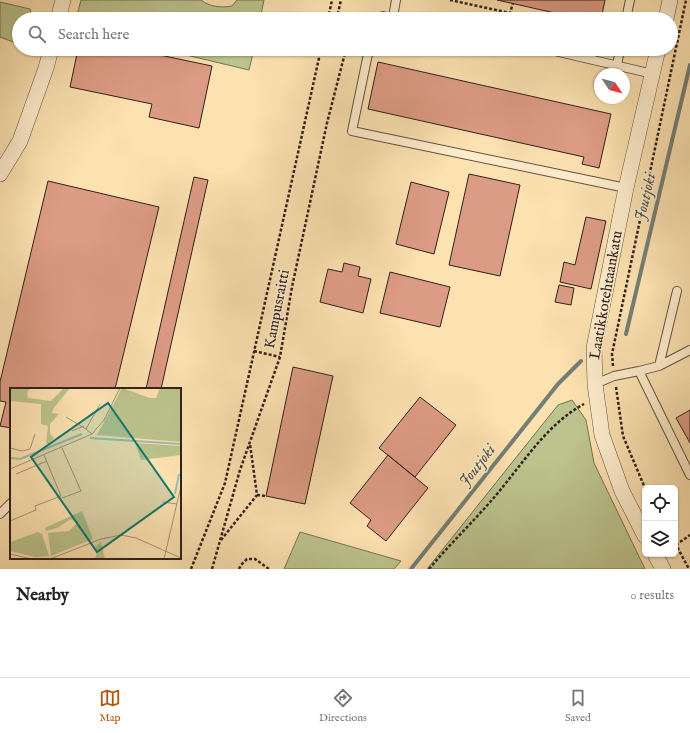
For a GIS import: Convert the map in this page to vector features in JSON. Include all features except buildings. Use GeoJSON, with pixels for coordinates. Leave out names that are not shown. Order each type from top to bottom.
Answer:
{"type":"FeatureCollection","features":[{"type":"Feature","properties":{"kind":"street"},"geometry":{"type":"LineString","coordinates":[[60,12],[63,0]]}},
{"type":"Feature","properties":{"kind":"street"},"geometry":{"type":"LineString","coordinates":[[667,12],[670,0]]}},
{"type":"Feature","properties":{"kind":"street"},"geometry":{"type":"LineString","coordinates":[[0,174],[20,142],[49,56]]}},
{"type":"Feature","properties":{"kind":"street","name":"Laatikkotehtaankatu"},"geometry":{"type":"LineString","coordinates":[[642,530],[622,491],[602,436],[596,390],[594,348],[626,188],[657,56]]}},
{"type":"Feature","properties":{"kind":"street"},"geometry":{"type":"LineString","coordinates":[[657,557],[663,569]]}},
{"type":"Feature","properties":{"kind":"lane"},"geometry":{"type":"LineString","coordinates":[[394,12],[396,0]]}},
{"type":"Feature","properties":{"kind":"lane"},"geometry":{"type":"LineString","coordinates":[[627,12],[630,0]]}},
{"type":"Feature","properties":{"kind":"lane"},"geometry":{"type":"LineString","coordinates":[[368,56],[352,131],[626,188]]}},
{"type":"Feature","properties":{"kind":"lane"},"geometry":{"type":"LineString","coordinates":[[575,56],[653,74]]}},
{"type":"Feature","properties":{"kind":"lane"},"geometry":{"type":"LineString","coordinates":[[617,66],[619,56]]}},
{"type":"Feature","properties":{"kind":"lane"},"geometry":{"type":"LineString","coordinates":[[659,366],[677,291]]}},
{"type":"Feature","properties":{"kind":"lane"},"geometry":{"type":"LineString","coordinates":[[596,390],[614,376],[659,366],[690,350]]}},
{"type":"Feature","properties":{"kind":"lane"},"geometry":{"type":"LineString","coordinates":[[638,371],[690,475]]}},
{"type":"Feature","properties":{"kind":"lane"},"geometry":{"type":"LineString","coordinates":[[0,514],[10,504]]}},
{"type":"Feature","properties":{"kind":"path"},"geometry":{"type":"LineString","coordinates":[[329,12],[332,0]]}},
{"type":"Feature","properties":{"kind":"path"},"geometry":{"type":"LineString","coordinates":[[338,12],[341,0]]}},
{"type":"Feature","properties":{"kind":"path"},"geometry":{"type":"LineString","coordinates":[[450,0],[505,12]]}},
{"type":"Feature","properties":{"kind":"path"},"geometry":{"type":"LineString","coordinates":[[678,38],[686,0]]}},
{"type":"Feature","properties":{"kind":"path"},"geometry":{"type":"LineString","coordinates":[[510,12],[513,3]]}},
{"type":"Feature","properties":{"kind":"path","name":"Kampusraitti"},"geometry":{"type":"LineString","coordinates":[[191,569],[225,483],[320,56]]}},
{"type":"Feature","properties":{"kind":"path","name":"Kampusraitti"},"geometry":{"type":"LineString","coordinates":[[212,569],[236,483],[280,357],[292,287],[324,137],[344,56]]}},
{"type":"Feature","properties":{"kind":"path"},"geometry":{"type":"LineString","coordinates":[[644,485],[623,436],[612,354],[674,56]]}},
{"type":"Feature","properties":{"kind":"path"},"geometry":{"type":"LineString","coordinates":[[254,351],[280,357]]}},
{"type":"Feature","properties":{"kind":"path"},"geometry":{"type":"LineString","coordinates":[[429,569],[492,500],[540,440],[596,390]]}},
{"type":"Feature","properties":{"kind":"path"},"geometry":{"type":"LineString","coordinates":[[220,541],[257,495],[250,443]]}},
{"type":"Feature","properties":{"kind":"path"},"geometry":{"type":"LineString","coordinates":[[257,495],[266,496]]}},
{"type":"Feature","properties":{"kind":"path"},"geometry":{"type":"LineString","coordinates":[[678,542],[690,535]]}},
{"type":"Feature","properties":{"kind":"path"},"geometry":{"type":"LineString","coordinates":[[678,549],[689,569]]}},
{"type":"Feature","properties":{"kind":"path"},"geometry":{"type":"LineString","coordinates":[[239,569],[247,559],[255,559],[270,569]]}},
{"type":"Feature","properties":{"kind":"green space"},"geometry":{"type":"Polygon","coordinates":[[[81,0],[201,0],[212,6],[224,7],[232,6],[237,0],[264,0],[261,12],[78,12],[81,0]]]}},
{"type":"Feature","properties":{"kind":"green space"},"geometry":{"type":"Polygon","coordinates":[[[0,2],[30,9],[31,12],[12,12],[12,41],[0,37],[0,2]]]}},
{"type":"Feature","properties":{"kind":"green space"},"geometry":{"type":"Polygon","coordinates":[[[190,56],[252,56],[249,70],[190,56]]]}},
{"type":"Feature","properties":{"kind":"green space"},"geometry":{"type":"Polygon","coordinates":[[[572,400],[586,420],[594,463],[645,569],[427,569],[558,405],[572,400]]]}},
{"type":"Feature","properties":{"kind":"green space"},"geometry":{"type":"Polygon","coordinates":[[[300,532],[401,561],[394,569],[284,569],[300,532]]]}},
{"type":"Feature","properties":{"kind":"waterway","name":"Joutjoki"},"geometry":{"type":"LineString","coordinates":[[626,334],[690,65]]}},
{"type":"Feature","properties":{"kind":"waterway","name":"Joutjoki"},"geometry":{"type":"LineString","coordinates":[[411,569],[558,384],[581,361]]}}]}
